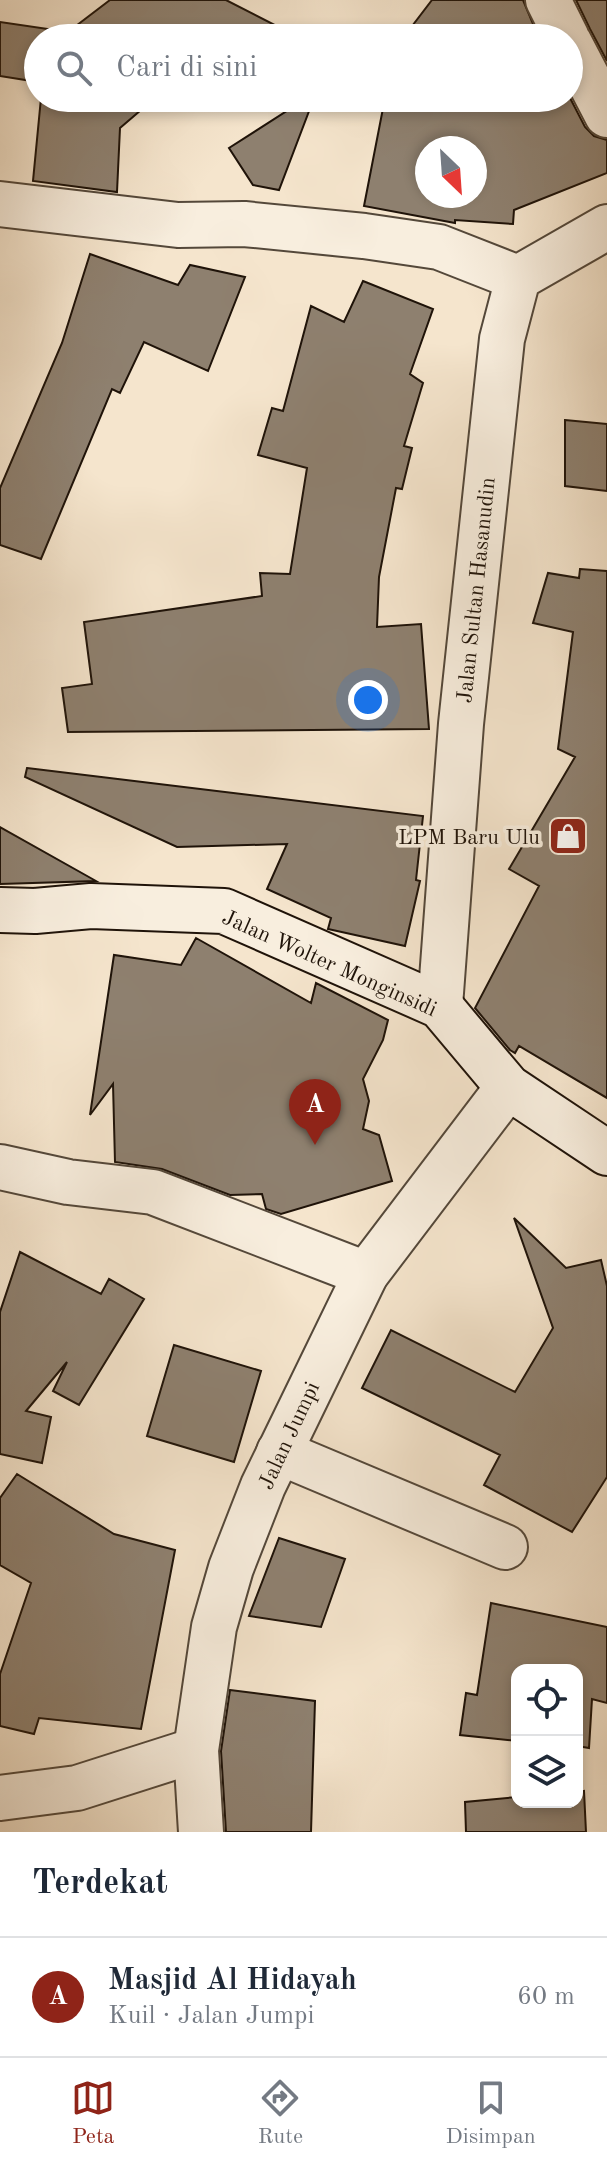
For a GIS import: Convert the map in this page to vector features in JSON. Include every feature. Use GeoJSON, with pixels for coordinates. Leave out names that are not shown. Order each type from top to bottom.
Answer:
{"type":"FeatureCollection","features":[{"type":"Feature","properties":{"kind":"street"},"geometry":{"type":"LineString","coordinates":[[548,0],[560,24]]}},
{"type":"Feature","properties":{"kind":"street"},"geometry":{"type":"LineString","coordinates":[[583,69],[607,115]]}},
{"type":"Feature","properties":{"kind":"street"},"geometry":{"type":"LineString","coordinates":[[0,204],[178,225],[244,224],[364,236],[439,247],[518,278],[607,227]]}},
{"type":"Feature","properties":{"kind":"street","name":"Jalan Sultan Hasanudin"},"geometry":{"type":"LineString","coordinates":[[440,1006],[461,724],[502,339],[518,278]]}},
{"type":"Feature","properties":{"kind":"street","name":"Jalan Wolter Monginsidi"},"geometry":{"type":"LineString","coordinates":[[0,910],[35,911],[91,906],[224,911],[440,1006],[508,1087],[607,1153]]}},
{"type":"Feature","properties":{"kind":"street","name":"Jalan Jumpi"},"geometry":{"type":"LineString","coordinates":[[201,1832],[196,1750],[214,1627],[231,1568],[279,1452],[366,1274],[508,1087]]}},
{"type":"Feature","properties":{"kind":"street"},"geometry":{"type":"LineString","coordinates":[[0,1167],[68,1182],[153,1192],[366,1274]]}},
{"type":"Feature","properties":{"kind":"street"},"geometry":{"type":"LineString","coordinates":[[279,1452],[505,1547]]}},
{"type":"Feature","properties":{"kind":"street"},"geometry":{"type":"LineString","coordinates":[[0,1798],[77,1788],[196,1750]]}},
{"type":"Feature","properties":{"kind":"building"},"geometry":{"type":"Polygon","coordinates":[[[110,0],[226,0],[273,24],[78,24],[110,0]]]}},
{"type":"Feature","properties":{"kind":"building"},"geometry":{"type":"Polygon","coordinates":[[[432,0],[523,0],[533,24],[414,24],[432,0]]]}},
{"type":"Feature","properties":{"kind":"building"},"geometry":{"type":"Polygon","coordinates":[[[576,0],[607,0],[607,61],[590,29],[576,0]]]}},
{"type":"Feature","properties":{"kind":"building"},"geometry":{"type":"Polygon","coordinates":[[[0,22],[24,26],[24,80],[0,76],[0,22]]]}},
{"type":"Feature","properties":{"kind":"building"},"geometry":{"type":"Polygon","coordinates":[[[40,112],[139,112],[120,128],[117,192],[33,181],[40,112]]]}},
{"type":"Feature","properties":{"kind":"building"},"geometry":{"type":"Polygon","coordinates":[[[285,112],[309,112],[279,190],[253,185],[229,148],[285,112]]]}},
{"type":"Feature","properties":{"kind":"building"},"geometry":{"type":"Polygon","coordinates":[[[382,112],[577,112],[594,136],[607,140],[607,173],[514,210],[513,224],[455,220],[455,223],[364,206],[382,112]]]}},
{"type":"Feature","properties":{"kind":"building"},"geometry":{"type":"Polygon","coordinates":[[[90,254],[178,285],[190,265],[245,277],[208,371],[144,342],[120,393],[112,389],[41,559],[0,545],[0,488],[62,343],[90,254]]]}},
{"type":"Feature","properties":{"kind":"building"},"geometry":{"type":"Polygon","coordinates":[[[363,281],[433,309],[410,374],[423,383],[404,446],[412,448],[402,489],[396,488],[379,577],[377,627],[421,624],[429,729],[68,732],[62,688],[92,684],[84,622],[262,596],[260,573],[290,574],[307,468],[258,455],[272,408],[283,411],[311,306],[344,322],[363,281]]]}},
{"type":"Feature","properties":{"kind":"building"},"geometry":{"type":"Polygon","coordinates":[[[565,420],[607,424],[607,491],[565,486],[565,420]]]}},
{"type":"Feature","properties":{"kind":"building"},"geometry":{"type":"Polygon","coordinates":[[[580,569],[607,571],[607,1098],[519,1046],[515,1053],[510,1050],[475,1008],[539,886],[509,869],[575,757],[558,749],[573,632],[533,623],[548,573],[579,578],[580,569]]]}},
{"type":"Feature","properties":{"kind":"building"},"geometry":{"type":"Polygon","coordinates":[[[27,768],[423,816],[416,880],[420,881],[405,946],[328,929],[331,918],[267,889],[287,844],[177,847],[25,777],[27,768]]]}},
{"type":"Feature","properties":{"kind":"building"},"geometry":{"type":"Polygon","coordinates":[[[0,827],[96,881],[0,884],[0,827]]]}},
{"type":"Feature","properties":{"kind":"building"},"geometry":{"type":"Polygon","coordinates":[[[196,938],[311,1003],[316,983],[388,1020],[383,1040],[363,1079],[369,1101],[363,1129],[379,1135],[392,1181],[281,1214],[266,1209],[262,1194],[230,1195],[162,1169],[115,1162],[113,1084],[90,1115],[114,955],[181,965],[196,938]]]}},
{"type":"Feature","properties":{"kind":"building"},"geometry":{"type":"Polygon","coordinates":[[[514,1218],[566,1268],[601,1260],[607,1286],[607,1477],[572,1532],[484,1485],[500,1455],[362,1388],[391,1330],[515,1392],[553,1328],[514,1218]]]}},
{"type":"Feature","properties":{"kind":"building"},"geometry":{"type":"Polygon","coordinates":[[[20,1252],[101,1294],[109,1279],[144,1299],[79,1405],[53,1391],[67,1362],[26,1411],[51,1417],[42,1463],[0,1454],[0,1312],[20,1252]]]}},
{"type":"Feature","properties":{"kind":"building"},"geometry":{"type":"Polygon","coordinates":[[[174,1345],[261,1371],[234,1462],[147,1436],[174,1345]]]}},
{"type":"Feature","properties":{"kind":"building"},"geometry":{"type":"Polygon","coordinates":[[[17,1474],[114,1534],[175,1550],[141,1729],[39,1718],[34,1734],[0,1726],[0,1674],[31,1583],[0,1565],[0,1498],[17,1474]]]}},
{"type":"Feature","properties":{"kind":"building"},"geometry":{"type":"Polygon","coordinates":[[[279,1538],[345,1559],[321,1627],[249,1616],[279,1538]]]}},
{"type":"Feature","properties":{"kind":"building"},"geometry":{"type":"Polygon","coordinates":[[[491,1603],[607,1627],[607,1703],[592,1699],[589,1748],[583,1747],[583,1664],[511,1664],[511,1740],[460,1735],[466,1693],[477,1695],[491,1603]]]}},
{"type":"Feature","properties":{"kind":"building"},"geometry":{"type":"Polygon","coordinates":[[[230,1690],[315,1701],[311,1832],[226,1832],[221,1751],[230,1690]]]}},
{"type":"Feature","properties":{"kind":"building"},"geometry":{"type":"Polygon","coordinates":[[[583,1791],[586,1832],[466,1832],[465,1802],[511,1798],[511,1808],[583,1808],[583,1791]]]}},
{"type":"Feature","properties":{"kind":"place","name":"LPM Baru Ulu"},"geometry":{"type":"Point","coordinates":[568,836]}},
{"type":"Feature","properties":{"kind":"place","name":"Masjid Al Hidayah"},"geometry":{"type":"Point","coordinates":[315,1145]}}]}
